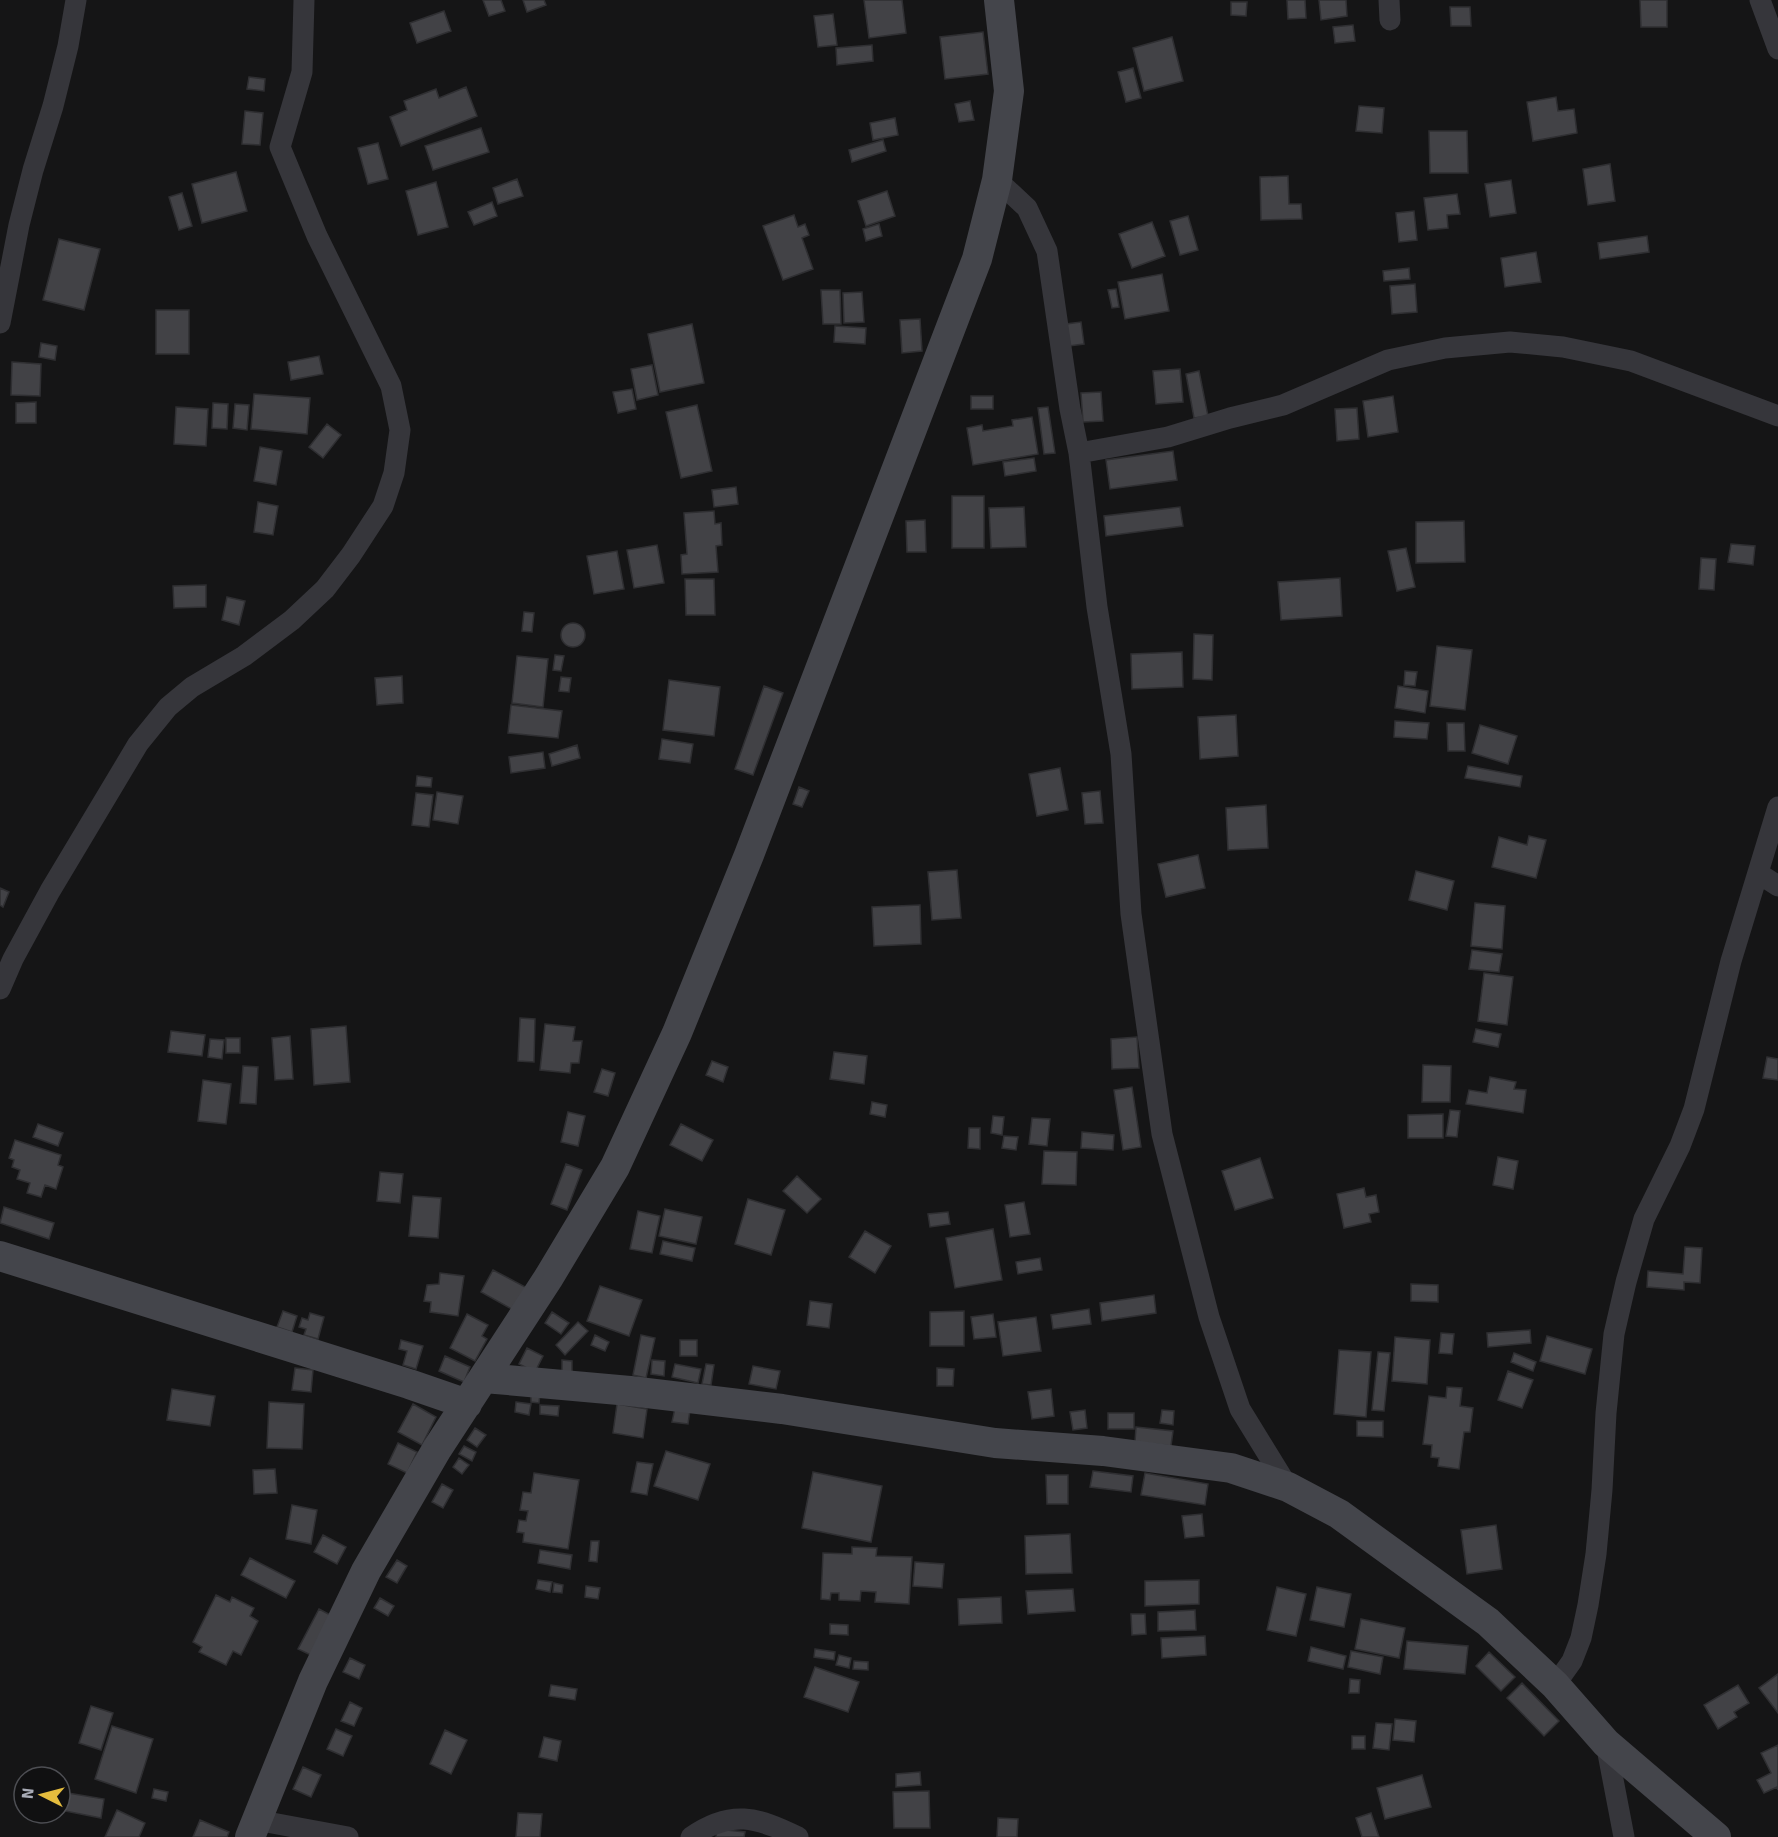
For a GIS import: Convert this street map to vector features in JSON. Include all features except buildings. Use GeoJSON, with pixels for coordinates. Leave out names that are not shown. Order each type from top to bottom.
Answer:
{"type":"FeatureCollection","features":[{"type":"Feature","properties":{"kind":"main road"},"geometry":{"type":"LineString","coordinates":[[253,1829],[313,1681],[366,1571],[437,1449],[549,1277],[615,1167],[677,1033],[749,855],[977,259],[997,180],[1009,91],[999,0]]}},
{"type":"Feature","properties":{"kind":"main road"},"geometry":{"type":"LineString","coordinates":[[0,1256],[467,1404]]}},
{"type":"Feature","properties":{"kind":"main road"},"geometry":{"type":"LineString","coordinates":[[483,1378],[630,1391],[759,1407],[995,1443],[1103,1451],[1231,1468],[1288,1487],[1339,1514],[1488,1622],[1555,1685],[1606,1743],[1716,1837]]}},
{"type":"Feature","properties":{"kind":"street"},"geometry":{"type":"LineString","coordinates":[[0,323],[20,225],[68,46],[76,0]]}},
{"type":"Feature","properties":{"kind":"street"},"geometry":{"type":"LineString","coordinates":[[0,989],[13,959],[50,891],[138,744],[168,707],[192,687],[244,656],[292,620],[325,589],[351,555],[383,506],[394,473],[400,430],[391,386],[317,236],[280,147],[302,72],[304,0]]}},
{"type":"Feature","properties":{"kind":"street"},"geometry":{"type":"LineString","coordinates":[[1760,0],[1778,49]]}},
{"type":"Feature","properties":{"kind":"street"},"geometry":{"type":"LineString","coordinates":[[997,180],[1027,208],[1047,252],[1070,410],[1080,453],[1097,607],[1121,754],[1131,914],[1162,1134],[1209,1317],[1240,1409],[1288,1487]]}},
{"type":"Feature","properties":{"kind":"street"},"geometry":{"type":"LineString","coordinates":[[1080,453],[1168,437],[1283,405],[1388,360],[1445,348],[1510,342],[1563,347],[1631,361],[1778,416]]}},
{"type":"Feature","properties":{"kind":"street"},"geometry":{"type":"LineString","coordinates":[[1555,1685],[1572,1661],[1581,1638],[1588,1605],[1599,1522],[1614,1334],[1626,1282],[1644,1219],[1680,1146],[1694,1109],[1731,961],[1778,807]]}},
{"type":"Feature","properties":{"kind":"street"},"geometry":{"type":"LineString","coordinates":[[1758,873],[1778,886]]}},
{"type":"Feature","properties":{"kind":"street"},"geometry":{"type":"LineString","coordinates":[[1606,1743],[1624,1837]]}},
{"type":"Feature","properties":{"kind":"street"},"geometry":{"type":"LineString","coordinates":[[691,1837],[714,1823],[742,1817],[776,1826],[798,1837]]}},
{"type":"Feature","properties":{"kind":"street"},"geometry":{"type":"LineString","coordinates":[[253,1829],[348,1837]]}}]}
